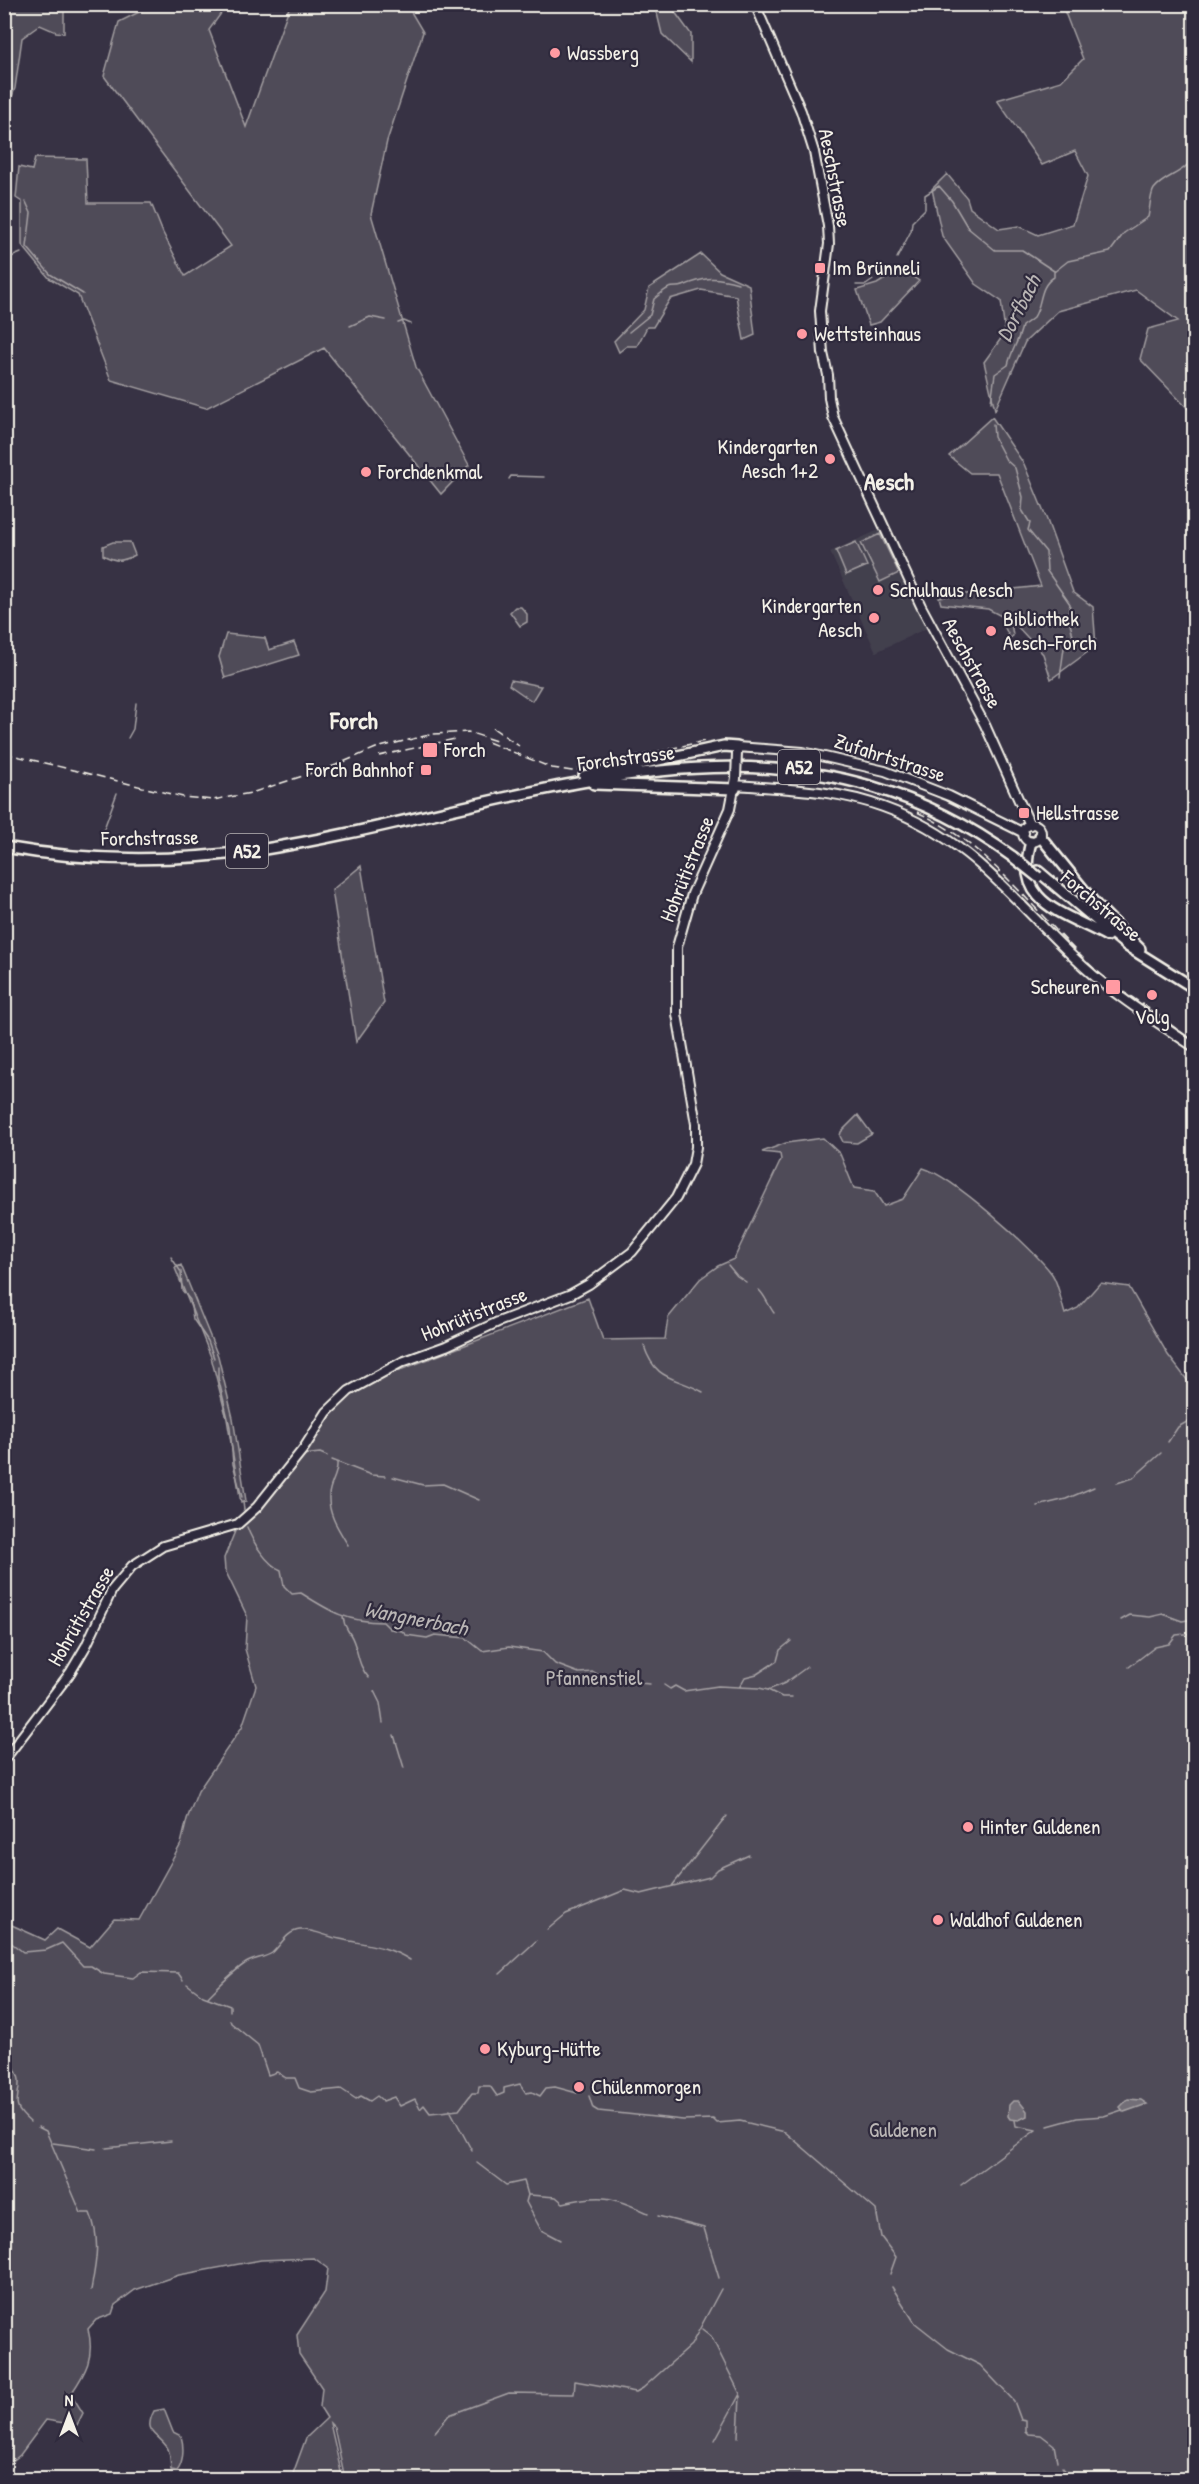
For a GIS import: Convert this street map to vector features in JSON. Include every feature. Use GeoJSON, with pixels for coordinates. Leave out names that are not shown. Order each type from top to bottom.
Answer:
{"type":"FeatureCollection","features":[{"type":"Feature","properties":{"kind":"highway"},"geometry":{"type":"LineString","coordinates":[[566,782],[660,758],[724,746],[737,750]]}},
{"type":"Feature","properties":{"kind":"highway","name":"Forchstrasse"},"geometry":{"type":"LineString","coordinates":[[4,846],[124,855],[220,851],[295,839],[566,782],[705,767],[766,768],[822,774],[870,784],[913,799],[964,824],[1013,854],[1116,938],[1161,969],[1194,988]]}},
{"type":"Feature","properties":{"kind":"highway"},"geometry":{"type":"LineString","coordinates":[[566,782],[735,784]]}},
{"type":"Feature","properties":{"kind":"highway"},"geometry":{"type":"LineString","coordinates":[[1040,836],[1103,913],[1161,969]]}},
{"type":"Feature","properties":{"kind":"highway"},"geometry":{"type":"LineString","coordinates":[[1031,842],[1026,865],[1030,886],[1043,902],[1107,936]]}},
{"type":"Feature","properties":{"kind":"highway","name":"Forchstrasse"},"geometry":{"type":"LineString","coordinates":[[1038,874],[1107,936],[1150,968],[1194,993]]}},
{"type":"Feature","properties":{"kind":"main road","name":"Aeschstrasse"},"geometry":{"type":"LineString","coordinates":[[755,4],[782,62],[808,133],[828,225],[829,244],[820,312],[832,417],[917,598],[985,725],[1030,825]]}},
{"type":"Feature","properties":{"kind":"main road","name":"Hohrütistrasse"},"geometry":{"type":"LineString","coordinates":[[4,1760],[70,1673],[86,1646],[103,1605],[118,1581],[132,1566],[163,1546],[238,1524],[257,1507],[304,1448],[327,1412],[349,1390],[394,1365],[453,1344],[498,1322],[571,1294],[589,1284],[632,1252],[676,1198],[693,1164],[696,1147],[696,1124],[677,1014],[677,947],[687,908],[722,830],[735,784],[737,750]]}},
{"type":"Feature","properties":{"kind":"main road","name":"Zufahrtstrasse"},"geometry":{"type":"LineString","coordinates":[[737,750],[803,752],[877,768],[928,786],[1024,833]]}},
{"type":"Feature","properties":{"kind":"main road"},"geometry":{"type":"LineString","coordinates":[[735,784],[804,789],[847,796],[903,814],[938,832],[969,854],[999,880],[1096,978],[1194,1047]]}},
{"type":"Feature","properties":{"kind":"main road"},"geometry":{"type":"LineString","coordinates":[[1030,825],[1039,828],[1040,836],[1031,842],[1024,833],[1030,825]]}},
{"type":"Feature","properties":{"kind":"shaded area","name":"Schulhaus Aesch"},"geometry":{"type":"Polygon","coordinates":[[[881,529],[927,628],[876,652],[830,552],[881,529]]]}},
{"type":"Feature","properties":{"kind":"shaded area"},"geometry":{"type":"Polygon","coordinates":[[[1128,2099],[1141,2100],[1147,2104],[1124,2112],[1120,2107],[1128,2099]]]}},
{"type":"Feature","properties":{"kind":"shaded area"},"geometry":{"type":"Polygon","coordinates":[[[1013,2101],[1019,2101],[1027,2111],[1027,2116],[1019,2120],[1010,2119],[1009,2105],[1013,2101]]]}},
{"type":"Feature","properties":{"kind":"green space"},"geometry":{"type":"Polygon","coordinates":[[[5,4],[64,5],[64,33],[40,25],[22,38],[15,88],[5,117],[5,4]]]}},
{"type":"Feature","properties":{"kind":"green space"},"geometry":{"type":"Polygon","coordinates":[[[153,5],[227,5],[209,30],[246,127],[290,5],[407,5],[423,32],[387,141],[371,214],[416,367],[469,465],[441,494],[324,348],[206,408],[111,380],[78,295],[49,278],[22,245],[22,202],[16,198],[19,167],[32,170],[35,158],[86,159],[88,203],[151,203],[185,276],[231,246],[104,76],[119,22],[153,5]]]}},
{"type":"Feature","properties":{"kind":"green space"},"geometry":{"type":"Polygon","coordinates":[[[655,5],[673,5],[672,8],[691,34],[691,62],[662,34],[655,5]]]}},
{"type":"Feature","properties":{"kind":"green space"},"geometry":{"type":"Polygon","coordinates":[[[1062,5],[1194,5],[1194,415],[1140,359],[1148,329],[1178,321],[1136,290],[1058,311],[1025,342],[995,410],[984,362],[1005,333],[1001,301],[976,284],[942,236],[932,189],[947,174],[967,198],[970,208],[999,229],[1019,226],[1038,235],[1073,224],[1088,176],[1075,151],[1042,165],[997,100],[1061,81],[1083,59],[1062,5]]]}},
{"type":"Feature","properties":{"kind":"green space"},"geometry":{"type":"Polygon","coordinates":[[[701,254],[720,272],[749,285],[755,335],[744,340],[736,296],[701,290],[670,299],[653,327],[647,327],[637,346],[627,346],[619,352],[614,341],[644,310],[649,288],[701,254]]]}},
{"type":"Feature","properties":{"kind":"green space"},"geometry":{"type":"Polygon","coordinates":[[[901,269],[919,281],[880,322],[869,325],[857,290],[877,284],[901,269]]]}},
{"type":"Feature","properties":{"kind":"green space"},"geometry":{"type":"Polygon","coordinates":[[[992,417],[1024,464],[1073,592],[1093,607],[1096,646],[1051,679],[1043,654],[1015,624],[1011,622],[1013,636],[1010,638],[1003,624],[1009,620],[988,609],[941,604],[939,597],[1041,586],[997,473],[970,473],[949,456],[992,417]]]}},
{"type":"Feature","properties":{"kind":"green space"},"geometry":{"type":"Polygon","coordinates":[[[880,534],[899,573],[880,582],[861,543],[880,534]]]}},
{"type":"Feature","properties":{"kind":"green space"},"geometry":{"type":"Polygon","coordinates":[[[113,542],[130,542],[135,555],[119,560],[103,555],[103,546],[113,542]]]}},
{"type":"Feature","properties":{"kind":"green space"},"geometry":{"type":"Polygon","coordinates":[[[856,542],[867,566],[846,575],[836,551],[856,542]]]}},
{"type":"Feature","properties":{"kind":"green space"},"geometry":{"type":"Polygon","coordinates":[[[515,607],[521,607],[527,614],[527,622],[520,626],[510,612],[515,607]]]}},
{"type":"Feature","properties":{"kind":"green space"},"geometry":{"type":"Polygon","coordinates":[[[226,634],[265,638],[269,650],[294,642],[299,655],[225,678],[219,657],[226,634]]]}},
{"type":"Feature","properties":{"kind":"green space"},"geometry":{"type":"Polygon","coordinates":[[[511,680],[541,686],[532,701],[509,685],[511,680]]]}},
{"type":"Feature","properties":{"kind":"green space"},"geometry":{"type":"Polygon","coordinates":[[[361,866],[384,1003],[356,1042],[332,890],[361,866]]]}},
{"type":"Feature","properties":{"kind":"green space"},"geometry":{"type":"Polygon","coordinates":[[[858,1115],[872,1134],[857,1143],[843,1142],[841,1132],[858,1115]]]}},
{"type":"Feature","properties":{"kind":"green space","name":"Pfannenstiel"},"geometry":{"type":"Polygon","coordinates":[[[823,1138],[840,1154],[854,1188],[874,1191],[884,1206],[903,1199],[923,1168],[953,1184],[1011,1232],[1052,1274],[1065,1314],[1078,1308],[1100,1283],[1129,1287],[1168,1355],[1194,1389],[1194,2479],[345,2479],[334,2427],[330,2423],[342,2476],[333,2479],[291,2479],[306,2438],[327,2418],[320,2407],[322,2388],[299,2354],[297,2335],[325,2292],[328,2268],[314,2258],[261,2260],[179,2275],[135,2290],[115,2305],[112,2314],[96,2320],[88,2329],[90,2356],[88,2364],[71,2394],[83,2413],[77,2425],[46,2420],[20,2455],[5,2467],[5,1922],[45,1940],[57,1929],[90,1947],[114,1919],[139,1920],[181,1844],[187,1819],[198,1791],[242,1727],[256,1686],[245,1649],[247,1616],[225,1570],[224,1558],[238,1524],[257,1507],[327,1412],[366,1383],[588,1298],[603,1340],[665,1339],[668,1318],[700,1279],[718,1266],[734,1259],[781,1160],[780,1154],[762,1152],[786,1143],[823,1138]]]}},
{"type":"Feature","properties":{"kind":"green space"},"geometry":{"type":"Polygon","coordinates":[[[181,1265],[218,1356],[233,1418],[246,1501],[241,1503],[227,1419],[211,1357],[175,1268],[181,1265]]]}},
{"type":"Feature","properties":{"kind":"green space"},"geometry":{"type":"Polygon","coordinates":[[[164,2409],[173,2432],[181,2436],[182,2440],[182,2459],[177,2471],[171,2470],[168,2449],[150,2428],[154,2411],[164,2409]]]}},
{"type":"Feature","properties":{"kind":"waterway","name":"Dorfbach"},"geometry":{"type":"LineString","coordinates":[[991,402],[995,374],[1008,365],[1022,326],[1034,317],[1043,290],[1054,277],[1054,272],[1068,261],[1110,252],[1124,233],[1148,217],[1151,198],[1158,184],[1185,167],[1194,157]]}},
{"type":"Feature","properties":{"kind":"waterway"},"geometry":{"type":"LineString","coordinates":[[897,258],[911,231],[912,222],[925,209],[925,195],[939,186],[952,201],[968,228],[995,250],[1022,250],[1054,271]]}},
{"type":"Feature","properties":{"kind":"waterway"},"geometry":{"type":"LineString","coordinates":[[26,202],[31,213],[27,247],[50,274],[83,294]]}},
{"type":"Feature","properties":{"kind":"waterway"},"geometry":{"type":"LineString","coordinates":[[4,260],[21,253]]}},
{"type":"Feature","properties":{"kind":"waterway"},"geometry":{"type":"LineString","coordinates":[[629,332],[650,315],[654,299],[669,288],[681,287],[710,278],[738,283]]}},
{"type":"Feature","properties":{"kind":"waterway"},"geometry":{"type":"LineString","coordinates":[[856,285],[866,285],[873,280]]}},
{"type":"Feature","properties":{"kind":"waterway"},"geometry":{"type":"LineString","coordinates":[[350,326],[370,317],[386,320]]}},
{"type":"Feature","properties":{"kind":"waterway"},"geometry":{"type":"LineString","coordinates":[[398,323],[404,321],[411,324]]}},
{"type":"Feature","properties":{"kind":"waterway"},"geometry":{"type":"LineString","coordinates":[[993,424],[994,437],[1006,460],[1015,468],[1023,497],[1022,510],[1030,523],[1028,530],[1046,552],[1047,571],[1070,604],[1068,615],[1073,636],[1064,648],[1060,677]]}},
{"type":"Feature","properties":{"kind":"waterway"},"geometry":{"type":"LineString","coordinates":[[509,479],[511,476],[544,477]]}},
{"type":"Feature","properties":{"kind":"waterway"},"geometry":{"type":"LineString","coordinates":[[128,738],[133,729],[136,703]]}},
{"type":"Feature","properties":{"kind":"waterway"},"geometry":{"type":"LineString","coordinates":[[102,834],[117,793]]}},
{"type":"Feature","properties":{"kind":"waterway","name":"Wangnerbach"},"geometry":{"type":"LineString","coordinates":[[171,1257],[181,1272],[182,1290],[190,1300],[193,1319],[208,1341],[214,1358]]}},
{"type":"Feature","properties":{"kind":"waterway"},"geometry":{"type":"LineString","coordinates":[[728,1265],[737,1276],[746,1282]]}},
{"type":"Feature","properties":{"kind":"waterway"},"geometry":{"type":"LineString","coordinates":[[759,1290],[774,1313]]}},
{"type":"Feature","properties":{"kind":"waterway"},"geometry":{"type":"LineString","coordinates":[[644,1346],[649,1358],[660,1372],[703,1392]]}},
{"type":"Feature","properties":{"kind":"waterway","name":"Wangnerbach"},"geometry":{"type":"LineString","coordinates":[[218,1367],[218,1377],[230,1427],[233,1464],[242,1497]]}},
{"type":"Feature","properties":{"kind":"waterway"},"geometry":{"type":"LineString","coordinates":[[1168,1442],[1178,1427],[1194,1418]]}},
{"type":"Feature","properties":{"kind":"waterway"},"geometry":{"type":"LineString","coordinates":[[302,1455],[320,1453],[327,1456]]}},
{"type":"Feature","properties":{"kind":"waterway"},"geometry":{"type":"LineString","coordinates":[[1117,1483],[1133,1478],[1161,1453]]}},
{"type":"Feature","properties":{"kind":"waterway"},"geometry":{"type":"LineString","coordinates":[[332,1460],[371,1475],[385,1476]]}},
{"type":"Feature","properties":{"kind":"waterway"},"geometry":{"type":"LineString","coordinates":[[337,1463],[329,1492],[329,1503],[335,1522],[348,1545]]}},
{"type":"Feature","properties":{"kind":"waterway"},"geometry":{"type":"LineString","coordinates":[[393,1477],[423,1485],[443,1484],[479,1500]]}},
{"type":"Feature","properties":{"kind":"waterway"},"geometry":{"type":"LineString","coordinates":[[1037,1506],[1066,1499],[1094,1487]]}},
{"type":"Feature","properties":{"kind":"waterway","name":"Wangnerbach"},"geometry":{"type":"LineString","coordinates":[[243,1502],[244,1510]]}},
{"type":"Feature","properties":{"kind":"waterway","name":"Wangnerbach"},"geometry":{"type":"LineString","coordinates":[[247,1527],[261,1552],[270,1563],[281,1570],[284,1586],[292,1594],[301,1593],[340,1615],[370,1622],[383,1622],[390,1629],[402,1631],[406,1635],[427,1638],[435,1635],[466,1638],[482,1651],[509,1647],[543,1652],[555,1664],[579,1673],[594,1672],[606,1680],[650,1684]]}},
{"type":"Feature","properties":{"kind":"waterway"},"geometry":{"type":"LineString","coordinates":[[1121,1620],[1130,1615],[1150,1617],[1163,1614],[1182,1621],[1194,1619]]}},
{"type":"Feature","properties":{"kind":"waterway"},"geometry":{"type":"LineString","coordinates":[[343,1617],[362,1667],[369,1678]]}},
{"type":"Feature","properties":{"kind":"waterway"},"geometry":{"type":"LineString","coordinates":[[1129,1667],[1155,1647],[1169,1644],[1176,1635],[1194,1633]]}},
{"type":"Feature","properties":{"kind":"waterway"},"geometry":{"type":"LineString","coordinates":[[740,1686],[745,1677],[757,1674],[777,1661],[780,1650],[791,1641]]}},
{"type":"Feature","properties":{"kind":"waterway"},"geometry":{"type":"LineString","coordinates":[[664,1685],[670,1689],[675,1686],[684,1691],[718,1686],[768,1690],[785,1683],[807,1667]]}},
{"type":"Feature","properties":{"kind":"waterway"},"geometry":{"type":"LineString","coordinates":[[768,1690],[782,1697],[792,1697]]}},
{"type":"Feature","properties":{"kind":"waterway"},"geometry":{"type":"LineString","coordinates":[[374,1691],[380,1703],[383,1723]]}},
{"type":"Feature","properties":{"kind":"waterway"},"geometry":{"type":"LineString","coordinates":[[394,1735],[404,1768]]}},
{"type":"Feature","properties":{"kind":"waterway"},"geometry":{"type":"LineString","coordinates":[[672,1886],[727,1816]]}},
{"type":"Feature","properties":{"kind":"waterway"},"geometry":{"type":"LineString","coordinates":[[547,1930],[566,1914],[625,1890],[641,1894],[710,1877],[718,1869],[749,1855]]}},
{"type":"Feature","properties":{"kind":"waterway","name":"Dorfbach"},"geometry":{"type":"LineString","coordinates":[[4,1928],[10,1942],[23,1952],[46,1950],[62,1943],[83,1966],[91,1966],[104,1974],[133,1978],[141,1972],[178,1973],[183,1980]]}},
{"type":"Feature","properties":{"kind":"waterway"},"geometry":{"type":"LineString","coordinates":[[208,1997],[249,1961],[272,1953],[288,1936],[300,1930],[384,1948],[410,1960]]}},
{"type":"Feature","properties":{"kind":"waterway"},"geometry":{"type":"LineString","coordinates":[[500,1974],[536,1941]]}},
{"type":"Feature","properties":{"kind":"waterway","name":"Dorfbach"},"geometry":{"type":"LineString","coordinates":[[187,1984],[203,1996],[230,2006],[230,2011]]}},
{"type":"Feature","properties":{"kind":"waterway"},"geometry":{"type":"LineString","coordinates":[[230,2020],[258,2045],[268,2075],[277,2072],[286,2078],[295,2078],[299,2088],[311,2092],[341,2089],[356,2099],[361,2096],[370,2101],[377,2096],[383,2101],[394,2097],[400,2106],[415,2099],[420,2109],[424,2105],[430,2113],[459,2110],[472,2093],[478,2093],[479,2086],[490,2086],[497,2096],[504,2093],[504,2088],[520,2084],[526,2093],[532,2092],[540,2096],[546,2088],[555,2087],[577,2093]]}},
{"type":"Feature","properties":{"kind":"waterway"},"geometry":{"type":"LineString","coordinates":[[4,2050],[19,2080],[18,2107],[30,2122]]}},
{"type":"Feature","properties":{"kind":"waterway"},"geometry":{"type":"LineString","coordinates":[[589,2096],[593,2108],[598,2111],[683,2120],[713,2119],[717,2123],[740,2121],[785,2132],[876,2210],[881,2237],[896,2257],[890,2274]]}},
{"type":"Feature","properties":{"kind":"waterway"},"geometry":{"type":"LineString","coordinates":[[450,2110],[472,2151]]}},
{"type":"Feature","properties":{"kind":"waterway"},"geometry":{"type":"LineString","coordinates":[[1048,2126],[1077,2118],[1104,2116],[1122,2110]]}},
{"type":"Feature","properties":{"kind":"waterway"},"geometry":{"type":"LineString","coordinates":[[1015,2120],[1016,2126],[1036,2130]]}},
{"type":"Feature","properties":{"kind":"waterway"},"geometry":{"type":"LineString","coordinates":[[38,2127],[46,2131],[81,2213],[90,2213],[96,2233],[91,2290]]}},
{"type":"Feature","properties":{"kind":"waterway"},"geometry":{"type":"LineString","coordinates":[[961,2185],[1036,2130]]}},
{"type":"Feature","properties":{"kind":"waterway"},"geometry":{"type":"LineString","coordinates":[[106,2148],[171,2141]]}},
{"type":"Feature","properties":{"kind":"waterway"},"geometry":{"type":"LineString","coordinates":[[53,2143],[96,2149]]}},
{"type":"Feature","properties":{"kind":"waterway"},"geometry":{"type":"LineString","coordinates":[[477,2163],[506,2185],[524,2181],[528,2195],[526,2202],[541,2230],[560,2240]]}},
{"type":"Feature","properties":{"kind":"waterway"},"geometry":{"type":"LineString","coordinates":[[529,2195],[556,2197],[563,2203],[588,2198],[606,2198],[648,2213]]}},
{"type":"Feature","properties":{"kind":"waterway"},"geometry":{"type":"LineString","coordinates":[[658,2216],[704,2228],[719,2278]]}},
{"type":"Feature","properties":{"kind":"waterway"},"geometry":{"type":"LineString","coordinates":[[892,2287],[915,2323],[948,2349],[980,2365],[1014,2401],[1021,2420],[1026,2421],[1026,2431],[1029,2434],[1041,2435],[1054,2445],[1057,2461]]}},
{"type":"Feature","properties":{"kind":"waterway"},"geometry":{"type":"LineString","coordinates":[[435,2432],[449,2415],[509,2393],[574,2394],[575,2381],[636,2392],[691,2345],[721,2289]]}},
{"type":"Feature","properties":{"kind":"waterway"},"geometry":{"type":"LineString","coordinates":[[702,2329],[711,2336],[740,2394],[715,2440]]}},
{"type":"Feature","properties":{"kind":"waterway"},"geometry":{"type":"LineString","coordinates":[[738,2437],[740,2396]]}},
{"type":"Feature","properties":{"kind":"waterway"},"geometry":{"type":"LineString","coordinates":[[1062,2467],[1073,2480]]}},
{"type":"Feature","properties":{"kind":"railway"},"geometry":{"type":"LineString","coordinates":[[493,728],[519,746]]}},
{"type":"Feature","properties":{"kind":"railway"},"geometry":{"type":"LineString","coordinates":[[4,753],[183,797],[213,800],[251,793],[336,765],[376,748],[433,734],[468,732],[496,741]]}},
{"type":"Feature","properties":{"kind":"railway"},"geometry":{"type":"LineString","coordinates":[[379,756],[455,739]]}},
{"type":"Feature","properties":{"kind":"railway"},"geometry":{"type":"LineString","coordinates":[[488,742],[552,768],[572,771],[704,741]]}},
{"type":"Feature","properties":{"kind":"railway"},"geometry":{"type":"LineString","coordinates":[[917,812],[942,825],[986,858],[1093,968],[1164,1019]]}},
{"type":"Feature","properties":{"kind":"railway"},"geometry":{"type":"LineString","coordinates":[[1158,1015],[1194,1042]]}},
{"type":"Feature","properties":{"kind":"place","name":"Wassberg"},"geometry":{"type":"Point","coordinates":[555,53]}},
{"type":"Feature","properties":{"kind":"place","name":"Im Brünneli"},"geometry":{"type":"Point","coordinates":[820,268]}},
{"type":"Feature","properties":{"kind":"place","name":"Wettsteinhaus"},"geometry":{"type":"Point","coordinates":[802,334]}},
{"type":"Feature","properties":{"kind":"place","name":"Kindergarten Aesch 1+2"},"geometry":{"type":"Point","coordinates":[830,459]}},
{"type":"Feature","properties":{"kind":"place","name":"Forchdenkmal"},"geometry":{"type":"Point","coordinates":[366,472]}},
{"type":"Feature","properties":{"kind":"place","name":"Schulhaus Aesch"},"geometry":{"type":"Point","coordinates":[878,590]}},
{"type":"Feature","properties":{"kind":"place","name":"Kindergarten Aesch"},"geometry":{"type":"Point","coordinates":[874,618]}},
{"type":"Feature","properties":{"kind":"place","name":"Bibliothek Aesch-Forch"},"geometry":{"type":"Point","coordinates":[991,631]}},
{"type":"Feature","properties":{"kind":"place","name":"Forch"},"geometry":{"type":"Point","coordinates":[430,750]}},
{"type":"Feature","properties":{"kind":"place","name":"Forch Bahnhof"},"geometry":{"type":"Point","coordinates":[426,770]}},
{"type":"Feature","properties":{"kind":"place","name":"Hellstrasse"},"geometry":{"type":"Point","coordinates":[1024,813]}},
{"type":"Feature","properties":{"kind":"place","name":"Scheuren"},"geometry":{"type":"Point","coordinates":[1113,987]}},
{"type":"Feature","properties":{"kind":"place","name":"Volg"},"geometry":{"type":"Point","coordinates":[1152,995]}},
{"type":"Feature","properties":{"kind":"place","name":"Hinter Guldenen"},"geometry":{"type":"Point","coordinates":[968,1827]}},
{"type":"Feature","properties":{"kind":"place","name":"Waldhof Guldenen"},"geometry":{"type":"Point","coordinates":[938,1920]}},
{"type":"Feature","properties":{"kind":"place","name":"Kyburg-Hütte"},"geometry":{"type":"Point","coordinates":[485,2049]}},
{"type":"Feature","properties":{"kind":"place","name":"Chülenmorgen"},"geometry":{"type":"Point","coordinates":[579,2087]}},
{"type":"Feature","properties":{"kind":"district","name":"Aesch"},"geometry":{"type":"Point","coordinates":[889,482]}},
{"type":"Feature","properties":{"kind":"district","name":"Forch"},"geometry":{"type":"Point","coordinates":[354,721]}},
{"type":"Feature","properties":{"kind":"park label","name":"Guldenen"},"geometry":{"type":"Point","coordinates":[903,2130]}}]}
